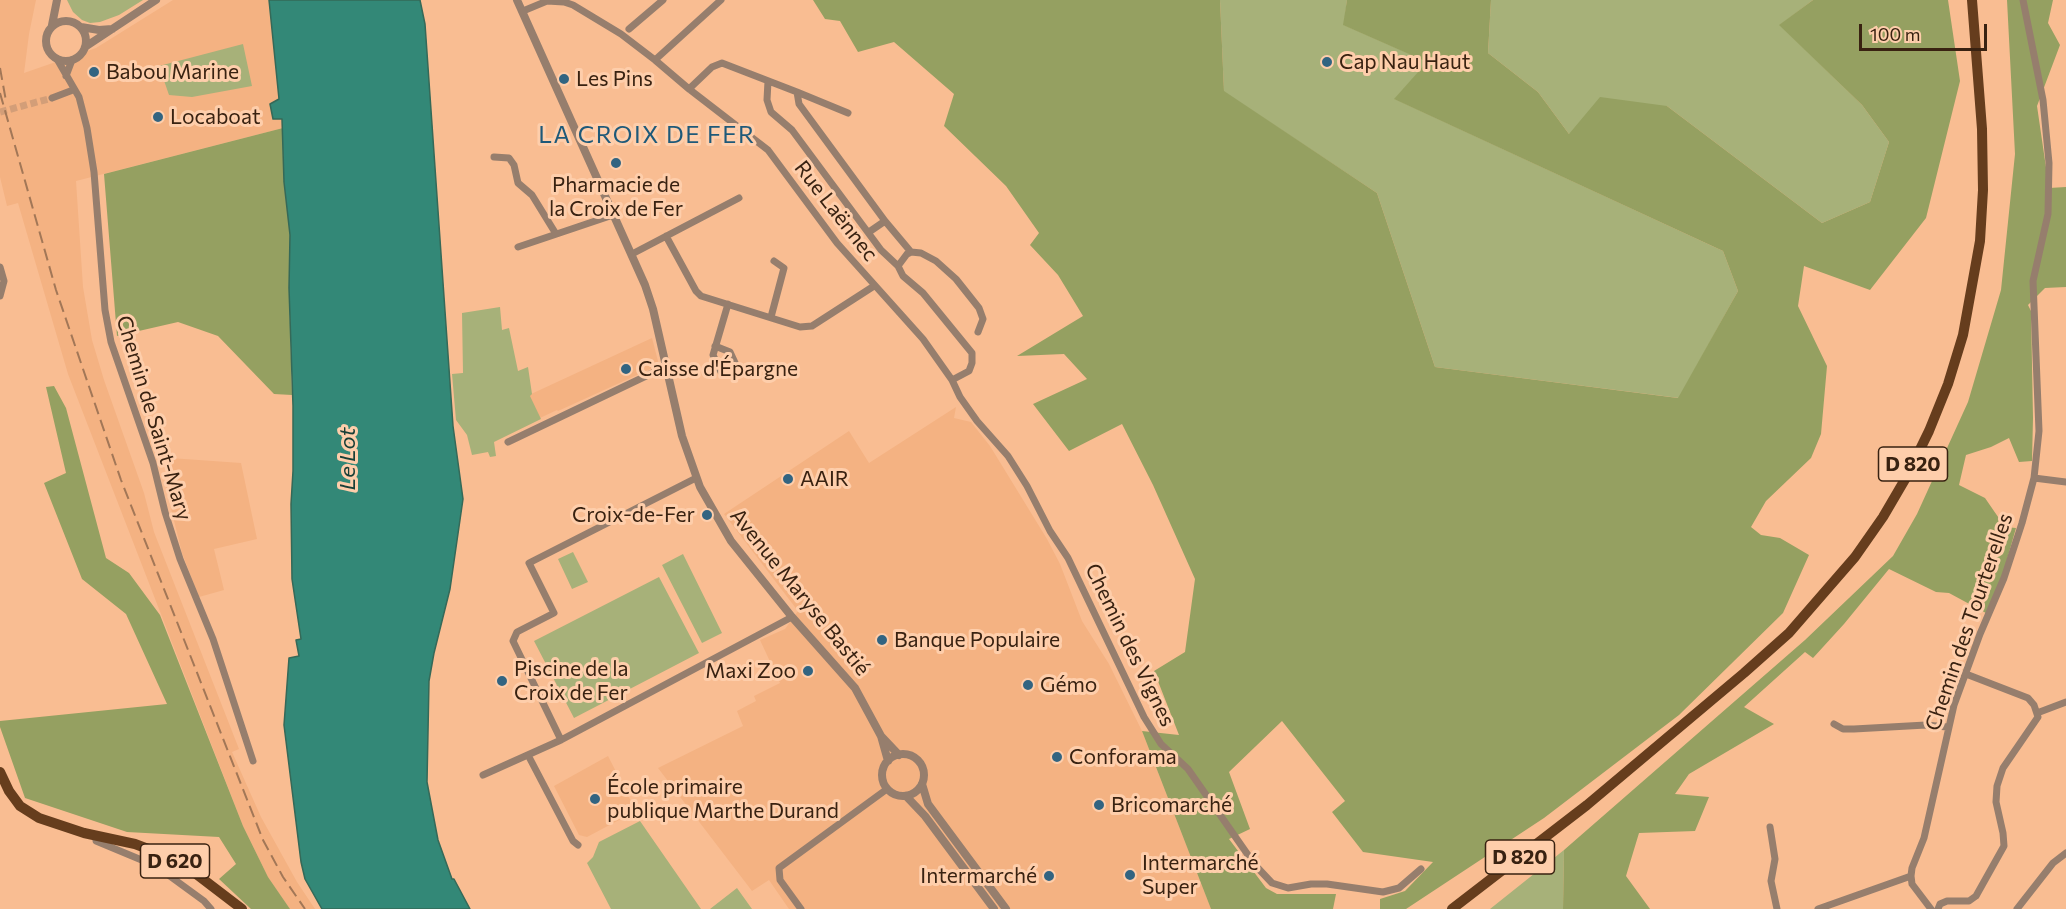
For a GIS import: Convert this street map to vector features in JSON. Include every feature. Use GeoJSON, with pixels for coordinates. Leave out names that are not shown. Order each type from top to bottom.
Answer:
{"type":"FeatureCollection","features":[{"type":"Feature","properties":{"kind":"main road","name":"D 820"},"geometry":{"type":"LineString","coordinates":[[1452,909],[1587,806],[1789,633],[1855,557],[1883,518],[1929,431],[1948,384],[1963,334],[1980,241],[1983,190],[1982,129],[1972,0]]}},
{"type":"Feature","properties":{"kind":"main road","name":"D 620"},"geometry":{"type":"LineString","coordinates":[[0,772],[9,792],[20,806],[39,818],[61,827],[135,844],[171,859],[191,870],[242,909]]}},
{"type":"Feature","properties":{"kind":"main road","name":"D 820"},"geometry":{"type":"LineString","coordinates":[[1462,909],[1546,845],[1587,806]]}},
{"type":"Feature","properties":{"kind":"street"},"geometry":{"type":"LineString","coordinates":[[57,0],[69,21],[81,27],[99,30],[113,29]]}},
{"type":"Feature","properties":{"kind":"street"},"geometry":{"type":"LineString","coordinates":[[57,0],[52,25],[46,34],[46,46],[48,52],[57,59],[72,60]]}},
{"type":"Feature","properties":{"kind":"street"},"geometry":{"type":"LineString","coordinates":[[66,76],[72,60],[82,53],[86,46],[156,0]]}},
{"type":"Feature","properties":{"kind":"street","name":"Avenue Maryse Bastié"},"geometry":{"type":"LineString","coordinates":[[518,0],[632,254],[654,309],[682,436],[696,478],[731,541],[792,617],[855,688],[881,736],[888,761],[882,775],[887,789]]}},
{"type":"Feature","properties":{"kind":"street"},"geometry":{"type":"LineString","coordinates":[[629,28],[663,0]]}},
{"type":"Feature","properties":{"kind":"street"},"geometry":{"type":"LineString","coordinates":[[655,60],[722,0]]}},
{"type":"Feature","properties":{"kind":"street","name":"Chemin des Tourterelles"},"geometry":{"type":"LineString","coordinates":[[1911,876],[1924,838],[1947,727],[1980,634],[2004,578],[2034,478],[2039,431],[2032,281],[2048,214],[2049,163],[2043,100],[2023,0]]}},
{"type":"Feature","properties":{"kind":"street","name":"Rue Laënnec"},"geometry":{"type":"LineString","coordinates":[[523,10],[547,1],[574,3],[621,34],[768,150],[837,243],[923,339],[952,380],[960,397],[1013,464],[1050,531]]}},
{"type":"Feature","properties":{"kind":"street"},"geometry":{"type":"LineString","coordinates":[[52,25],[69,21]]}},
{"type":"Feature","properties":{"kind":"street"},"geometry":{"type":"LineString","coordinates":[[81,27],[85,34],[86,46]]}},
{"type":"Feature","properties":{"kind":"street","name":"Chemin de Saint-Mary"},"geometry":{"type":"LineString","coordinates":[[57,59],[79,97],[87,128],[94,172],[105,310],[111,342],[147,443],[180,559],[213,639],[253,761]]}},
{"type":"Feature","properties":{"kind":"street"},"geometry":{"type":"LineString","coordinates":[[689,89],[712,67],[722,63],[848,113]]}},
{"type":"Feature","properties":{"kind":"street"},"geometry":{"type":"LineString","coordinates":[[768,81],[767,100],[771,112],[792,130],[881,250],[898,266],[903,276],[922,293],[972,353],[969,371],[952,380]]}},
{"type":"Feature","properties":{"kind":"street"},"geometry":{"type":"LineString","coordinates":[[52,98],[74,90]]}},
{"type":"Feature","properties":{"kind":"street"},"geometry":{"type":"LineString","coordinates":[[797,92],[800,104],[911,252]]}},
{"type":"Feature","properties":{"kind":"street"},"geometry":{"type":"LineString","coordinates":[[494,157],[509,158],[514,165],[518,183],[532,195],[556,234]]}},
{"type":"Feature","properties":{"kind":"street"},"geometry":{"type":"LineString","coordinates":[[632,254],[739,198]]}},
{"type":"Feature","properties":{"kind":"street"},"geometry":{"type":"LineString","coordinates":[[518,247],[613,215]]}},
{"type":"Feature","properties":{"kind":"street"},"geometry":{"type":"LineString","coordinates":[[869,232],[885,220]]}},
{"type":"Feature","properties":{"kind":"street"},"geometry":{"type":"LineString","coordinates":[[666,236],[701,296],[800,327],[812,326],[874,286]]}},
{"type":"Feature","properties":{"kind":"street"},"geometry":{"type":"LineString","coordinates":[[898,266],[911,252],[921,253],[936,261],[956,279],[980,308],[983,320],[978,332]]}},
{"type":"Feature","properties":{"kind":"street"},"geometry":{"type":"LineString","coordinates":[[771,317],[784,268],[774,261]]}},
{"type":"Feature","properties":{"kind":"street"},"geometry":{"type":"LineString","coordinates":[[0,267],[4,281],[0,296]]}},
{"type":"Feature","properties":{"kind":"street"},"geometry":{"type":"LineString","coordinates":[[716,346],[728,304]]}},
{"type":"Feature","properties":{"kind":"street"},"geometry":{"type":"LineString","coordinates":[[508,442],[667,366]]}},
{"type":"Feature","properties":{"kind":"street"},"geometry":{"type":"LineString","coordinates":[[561,740],[513,641],[517,632],[554,613],[529,563],[696,478]]}},
{"type":"Feature","properties":{"kind":"street"},"geometry":{"type":"LineString","coordinates":[[2034,478],[2066,482]]}},
{"type":"Feature","properties":{"kind":"street","name":"Chemin des Vignes"},"geometry":{"type":"LineString","coordinates":[[1050,531],[1068,558],[1144,717],[1161,744],[1188,769],[1256,865],[1272,883],[1288,888],[1327,884],[1383,892],[1399,888],[1421,869]]}},
{"type":"Feature","properties":{"kind":"street"},"geometry":{"type":"LineString","coordinates":[[483,775],[561,740],[792,617]]}},
{"type":"Feature","properties":{"kind":"street"},"geometry":{"type":"LineString","coordinates":[[1938,909],[1940,904],[1947,901],[1969,901],[1976,896],[2004,846],[1996,802],[1997,786],[2003,768],[2038,717],[2034,705],[2028,698],[1966,674]]}},
{"type":"Feature","properties":{"kind":"street"},"geometry":{"type":"LineString","coordinates":[[2037,713],[2066,702]]}},
{"type":"Feature","properties":{"kind":"street"},"geometry":{"type":"LineString","coordinates":[[1834,724],[1843,729],[1926,725],[1947,727]]}},
{"type":"Feature","properties":{"kind":"street","name":"Avenue Maryse Bastié"},"geometry":{"type":"LineString","coordinates":[[881,736],[899,755],[908,755],[918,761],[923,770],[922,784],[928,804],[1006,909]]}},
{"type":"Feature","properties":{"kind":"street"},"geometry":{"type":"LineString","coordinates":[[528,755],[573,841],[578,845]]}},
{"type":"Feature","properties":{"kind":"street"},"geometry":{"type":"LineString","coordinates":[[888,761],[899,755]]}},
{"type":"Feature","properties":{"kind":"street"},"geometry":{"type":"LineString","coordinates":[[801,909],[780,880],[779,868],[887,789],[896,795],[906,796],[915,792],[922,784]]}},
{"type":"Feature","properties":{"kind":"street"},"geometry":{"type":"LineString","coordinates":[[906,796],[925,816],[994,909]]}},
{"type":"Feature","properties":{"kind":"street"},"geometry":{"type":"LineString","coordinates":[[1770,827],[1775,859],[1771,881],[1777,909]]}},
{"type":"Feature","properties":{"kind":"street"},"geometry":{"type":"LineString","coordinates":[[96,835],[96,842],[156,866],[204,901],[211,909]]}},
{"type":"Feature","properties":{"kind":"street"},"geometry":{"type":"LineString","coordinates":[[2017,909],[2053,863],[2066,853]]}},
{"type":"Feature","properties":{"kind":"street"},"geometry":{"type":"LineString","coordinates":[[1818,909],[1911,876],[1916,890],[1931,909]]}},
{"type":"Feature","properties":{"kind":"shaded area"},"geometry":{"type":"Polygon","coordinates":[[[0,0],[36,0],[24,73],[96,48],[173,0],[269,0],[279,99],[270,104],[273,119],[282,119],[283,128],[76,181],[83,287],[92,340],[104,380],[144,493],[154,532],[239,749],[232,752],[261,817],[297,882],[315,909],[290,909],[268,877],[243,826],[68,374],[18,203],[7,206],[0,177],[0,0]]]}},
{"type":"Feature","properties":{"kind":"shaded area"},"geometry":{"type":"Polygon","coordinates":[[[652,338],[659,365],[540,418],[529,395],[652,338]]]}},
{"type":"Feature","properties":{"kind":"shaded area"},"geometry":{"type":"Polygon","coordinates":[[[956,407],[954,418],[971,422],[990,446],[1060,564],[1082,621],[1109,664],[1142,731],[1211,909],[789,909],[769,880],[752,891],[658,768],[743,726],[737,711],[756,701],[754,696],[780,683],[760,640],[785,629],[798,611],[724,514],[849,431],[869,463],[956,407]]]}},
{"type":"Feature","properties":{"kind":"shaded area"},"geometry":{"type":"Polygon","coordinates":[[[170,458],[241,463],[257,539],[214,549],[224,590],[199,597],[182,553],[166,488],[170,458]]]}},
{"type":"Feature","properties":{"kind":"shaded area","name":"École primaire publique Marthe Durand"},"geometry":{"type":"Polygon","coordinates":[[[608,756],[636,811],[587,837],[579,835],[554,786],[608,756]]]}},
{"type":"Feature","properties":{"kind":"green space"},"geometry":{"type":"Polygon","coordinates":[[[67,0],[143,0],[119,15],[90,23],[82,20],[73,12],[67,0]]]}},
{"type":"Feature","properties":{"kind":"green space"},"geometry":{"type":"Polygon","coordinates":[[[813,0],[1220,0],[1224,91],[1377,193],[1435,367],[1678,398],[1738,291],[1723,251],[1394,99],[1427,62],[1343,25],[1347,0],[1491,0],[1488,53],[1538,92],[1569,134],[1600,97],[1667,106],[1822,223],[1870,202],[1889,142],[1862,105],[1779,25],[1813,0],[1948,0],[1960,81],[1926,218],[1870,290],[1804,266],[1798,306],[1827,366],[1821,434],[1811,458],[1766,501],[1751,527],[1761,535],[1780,538],[1809,555],[1783,613],[1679,715],[1544,818],[1406,909],[1380,909],[1380,899],[1405,891],[1433,862],[1363,852],[1332,812],[1345,801],[1282,721],[1229,772],[1250,829],[1229,839],[1266,888],[1277,894],[1336,894],[1333,909],[1211,909],[1142,731],[1179,735],[1154,671],[1185,652],[1195,579],[1153,485],[1122,424],[1069,451],[1033,404],[1087,379],[1064,354],[1017,356],[1083,316],[1058,275],[1030,245],[1039,233],[1006,186],[944,126],[954,94],[894,42],[858,52],[840,21],[825,19],[813,0]]]}},
{"type":"Feature","properties":{"kind":"green space"},"geometry":{"type":"Polygon","coordinates":[[[1220,0],[1347,0],[1344,25],[1428,62],[1395,99],[1723,251],[1738,291],[1679,398],[1435,367],[1377,193],[1224,92],[1220,0]]]}},
{"type":"Feature","properties":{"kind":"green space"},"geometry":{"type":"Polygon","coordinates":[[[1491,0],[1813,0],[1780,25],[1862,105],[1889,142],[1870,202],[1822,223],[1667,106],[1569,134],[1538,92],[1488,53],[1491,0]]]}},
{"type":"Feature","properties":{"kind":"green space"},"geometry":{"type":"Polygon","coordinates":[[[2007,0],[2053,0],[2048,23],[2060,45],[2037,106],[2049,188],[2066,187],[2066,287],[2045,288],[2028,305],[2031,311],[2032,461],[2019,462],[2009,438],[1966,455],[1959,485],[1985,498],[2005,527],[2016,528],[2002,577],[1986,613],[1949,593],[1936,592],[1889,569],[1813,658],[1805,652],[1744,707],[1774,724],[1689,774],[1675,794],[1709,797],[1695,831],[1639,833],[1626,876],[1650,909],[1563,909],[1564,850],[1805,640],[1893,556],[1917,514],[1968,402],[2001,290],[2015,154],[2007,0]]]}},
{"type":"Feature","properties":{"kind":"green space"},"geometry":{"type":"Polygon","coordinates":[[[243,44],[252,86],[192,97],[169,95],[159,66],[243,44]]]}},
{"type":"Feature","properties":{"kind":"green space"},"geometry":{"type":"Polygon","coordinates":[[[283,128],[284,182],[290,235],[292,395],[274,394],[218,336],[178,322],[117,336],[104,174],[283,128]]]}},
{"type":"Feature","properties":{"kind":"green space"},"geometry":{"type":"Polygon","coordinates":[[[500,307],[502,330],[509,328],[518,371],[528,367],[532,394],[530,396],[541,419],[494,442],[496,456],[490,457],[488,452],[472,455],[467,435],[456,420],[452,374],[463,373],[462,313],[500,307]]]}},
{"type":"Feature","properties":{"kind":"green space"},"geometry":{"type":"Polygon","coordinates":[[[54,386],[66,408],[106,558],[129,573],[160,615],[243,826],[268,877],[290,909],[251,909],[219,879],[236,864],[219,837],[127,832],[25,798],[0,727],[0,721],[167,704],[126,614],[82,579],[44,483],[66,473],[46,387],[54,386]]]}},
{"type":"Feature","properties":{"kind":"green space"},"geometry":{"type":"Polygon","coordinates":[[[573,552],[588,582],[572,589],[558,559],[573,552]]]}},
{"type":"Feature","properties":{"kind":"green space"},"geometry":{"type":"Polygon","coordinates":[[[683,554],[722,633],[702,643],[662,565],[683,554]]]}},
{"type":"Feature","properties":{"kind":"green space"},"geometry":{"type":"Polygon","coordinates":[[[659,577],[699,653],[574,718],[534,641],[659,577]]]}},
{"type":"Feature","properties":{"kind":"green space"},"geometry":{"type":"Polygon","coordinates":[[[640,821],[701,909],[611,909],[587,863],[593,857],[599,842],[640,821]]]}},
{"type":"Feature","properties":{"kind":"green space"},"geometry":{"type":"Polygon","coordinates":[[[1564,850],[1563,909],[1490,909],[1564,850]]]}},
{"type":"Feature","properties":{"kind":"green space"},"geometry":{"type":"Polygon","coordinates":[[[737,888],[752,909],[710,909],[737,888]]]}},
{"type":"Feature","properties":{"kind":"water","name":"Le Lot"},"geometry":{"type":"Polygon","coordinates":[[[269,0],[420,0],[425,24],[453,426],[463,499],[450,589],[429,681],[427,782],[438,840],[452,879],[470,909],[322,909],[305,879],[301,862],[284,725],[289,658],[299,656],[296,640],[301,639],[292,579],[293,406],[289,288],[290,235],[284,182],[282,119],[273,119],[270,104],[279,99],[269,0]]]}},
{"type":"Feature","properties":{"kind":"tunnel"},"geometry":{"type":"LineString","coordinates":[[0,112],[52,98]]}},
{"type":"Feature","properties":{"kind":"railway"},"geometry":{"type":"LineString","coordinates":[[0,68],[6,101]]}},
{"type":"Feature","properties":{"kind":"railway"},"geometry":{"type":"LineString","coordinates":[[0,93],[56,290],[121,480],[263,840],[283,877],[305,909]]}},
{"type":"Feature","properties":{"kind":"place","name":"Cap Nau Haut"},"geometry":{"type":"Point","coordinates":[1327,62]}},
{"type":"Feature","properties":{"kind":"place","name":"Babou Marine"},"geometry":{"type":"Point","coordinates":[94,72]}},
{"type":"Feature","properties":{"kind":"place","name":"Les Pins"},"geometry":{"type":"Point","coordinates":[564,79]}},
{"type":"Feature","properties":{"kind":"place","name":"Locaboat"},"geometry":{"type":"Point","coordinates":[158,117]}},
{"type":"Feature","properties":{"kind":"place","name":"Pharmacie de la Croix de Fer"},"geometry":{"type":"Point","coordinates":[616,163]}},
{"type":"Feature","properties":{"kind":"place","name":"Caisse d'Épargne"},"geometry":{"type":"Point","coordinates":[626,369]}},
{"type":"Feature","properties":{"kind":"place","name":"AAIR"},"geometry":{"type":"Point","coordinates":[788,479]}},
{"type":"Feature","properties":{"kind":"place","name":"Croix-de-Fer"},"geometry":{"type":"Point","coordinates":[707,515]}},
{"type":"Feature","properties":{"kind":"place","name":"Banque Populaire"},"geometry":{"type":"Point","coordinates":[882,640]}},
{"type":"Feature","properties":{"kind":"place","name":"Maxi Zoo"},"geometry":{"type":"Point","coordinates":[808,671]}},
{"type":"Feature","properties":{"kind":"place","name":"Piscine de la Croix de Fer"},"geometry":{"type":"Point","coordinates":[502,681]}},
{"type":"Feature","properties":{"kind":"place","name":"Gémo"},"geometry":{"type":"Point","coordinates":[1028,685]}},
{"type":"Feature","properties":{"kind":"place","name":"Conforama"},"geometry":{"type":"Point","coordinates":[1057,757]}},
{"type":"Feature","properties":{"kind":"place","name":"École primaire publique Marthe Durand"},"geometry":{"type":"Point","coordinates":[595,799]}},
{"type":"Feature","properties":{"kind":"place","name":"Bricomarché"},"geometry":{"type":"Point","coordinates":[1099,805]}},
{"type":"Feature","properties":{"kind":"place","name":"Intermarché Super"},"geometry":{"type":"Point","coordinates":[1130,875]}},
{"type":"Feature","properties":{"kind":"place","name":"Intermarché"},"geometry":{"type":"Point","coordinates":[1049,876]}},
{"type":"Feature","properties":{"kind":"district","name":"LA CROIX DE FER"},"geometry":{"type":"Point","coordinates":[647,135]}}]}
